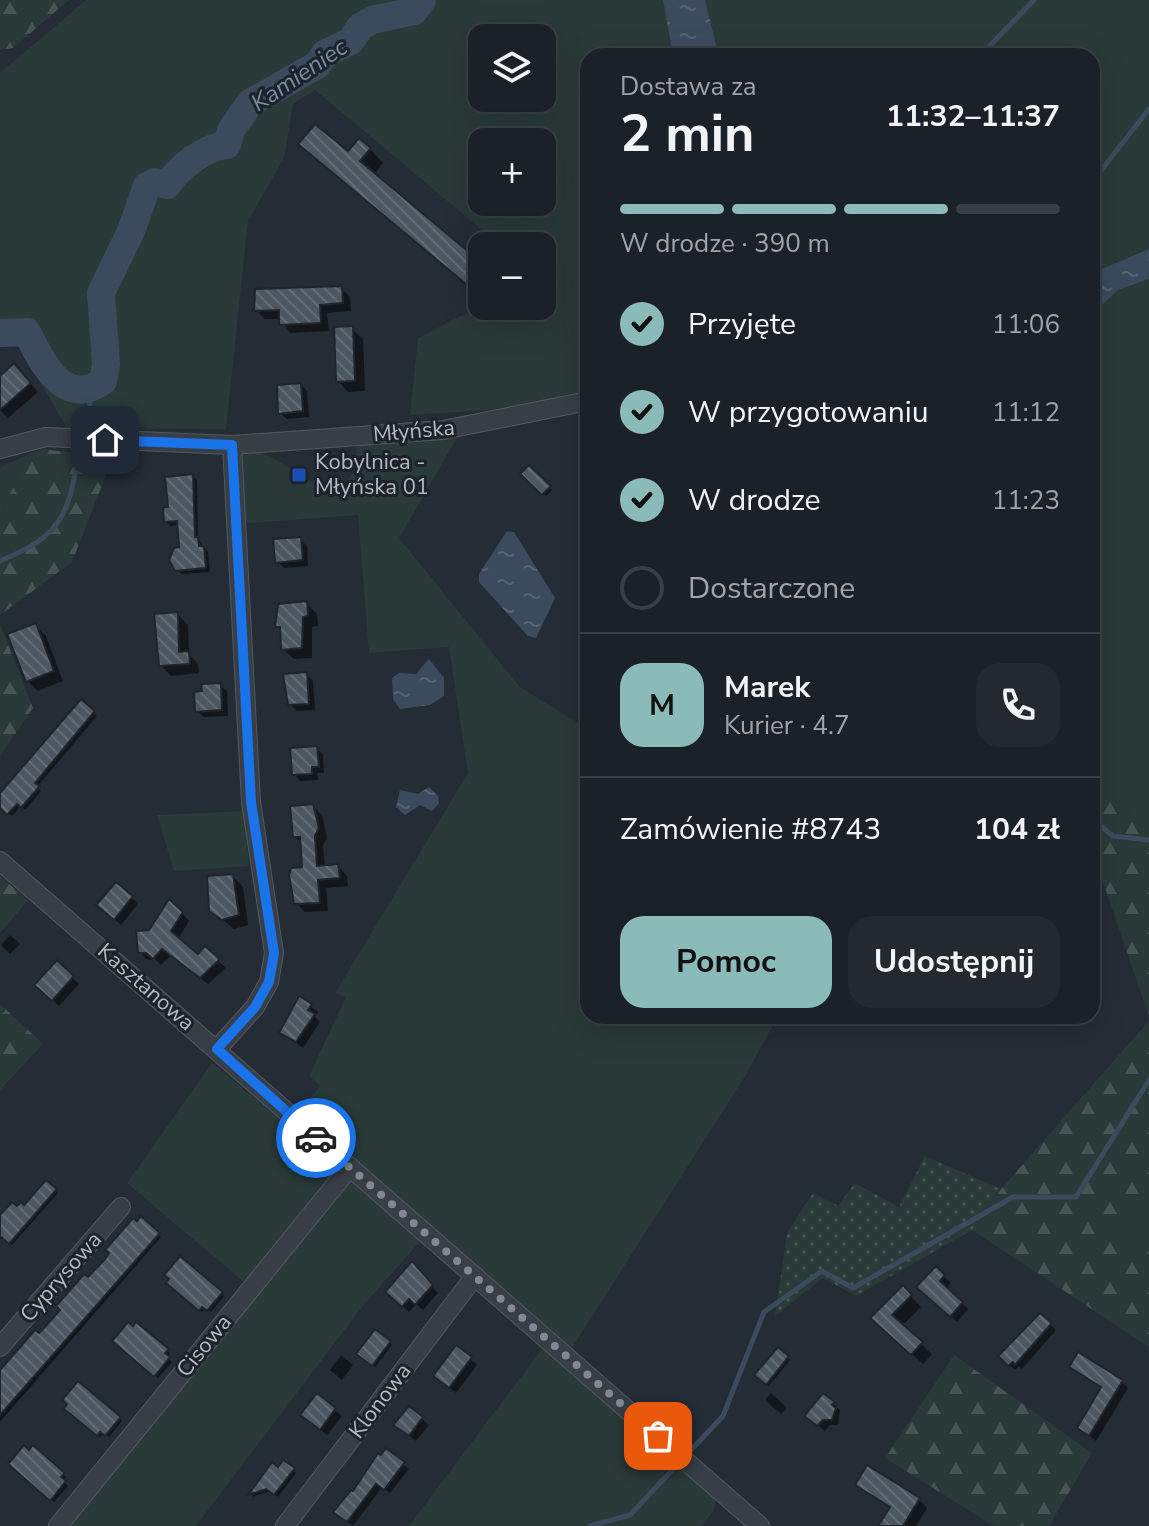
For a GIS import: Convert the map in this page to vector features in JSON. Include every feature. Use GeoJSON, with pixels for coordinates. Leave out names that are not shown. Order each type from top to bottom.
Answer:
{"type":"FeatureCollection","features":[{"type":"Feature","properties":{"kind":"street","name":"Młyńska"},"geometry":{"type":"LineString","coordinates":[[0,449],[46,437],[232,445],[443,430],[580,403]]}},
{"type":"Feature","properties":{"kind":"street"},"geometry":{"type":"LineString","coordinates":[[217,1049],[255,1007],[269,982],[274,953],[251,802],[232,445]]}},
{"type":"Feature","properties":{"kind":"street","name":"Kasztanowa"},"geometry":{"type":"LineString","coordinates":[[0,861],[760,1526]]}},
{"type":"Feature","properties":{"kind":"street","name":"Cisowa"},"geometry":{"type":"LineString","coordinates":[[58,1526],[350,1167]]}},
{"type":"Feature","properties":{"kind":"street","name":"Cyprysowa"},"geometry":{"type":"LineString","coordinates":[[0,1347],[121,1207]]}},
{"type":"Feature","properties":{"kind":"street","name":"Klonowa"},"geometry":{"type":"LineString","coordinates":[[285,1526],[475,1276]]}},
{"type":"Feature","properties":{"kind":"green space"},"geometry":{"type":"Polygon","coordinates":[[[0,0],[69,0],[13,48],[0,50],[0,0]]]}},
{"type":"Feature","properties":{"kind":"green space"},"geometry":{"type":"Polygon","coordinates":[[[86,0],[663,0],[672,48],[580,48],[580,404],[410,415],[418,338],[468,312],[468,320],[556,320],[556,232],[484,232],[315,90],[293,104],[284,158],[248,221],[226,429],[67,428],[18,345],[0,344],[0,73],[86,0]]]}},
{"type":"Feature","properties":{"kind":"green space"},"geometry":{"type":"Polygon","coordinates":[[[705,0],[1149,0],[1149,249],[1100,270],[1100,48],[717,48],[705,0]]]}},
{"type":"Feature","properties":{"kind":"green space"},"geometry":{"type":"Polygon","coordinates":[[[1149,279],[1149,826],[1144,826],[1100,790],[1100,307],[1118,290],[1149,279]]]}},
{"type":"Feature","properties":{"kind":"green space"},"geometry":{"type":"Polygon","coordinates":[[[457,438],[399,538],[520,687],[580,724],[580,1024],[774,1024],[746,1075],[570,1351],[298,1113],[320,1086],[309,1076],[346,997],[335,993],[468,773],[449,647],[369,653],[358,515],[244,521],[239,459],[245,451],[269,456],[313,482],[338,489],[355,468],[357,456],[354,442],[457,438]]]}},
{"type":"Feature","properties":{"kind":"green space"},"geometry":{"type":"Polygon","coordinates":[[[41,449],[21,469],[0,517],[0,467],[41,449]]]}},
{"type":"Feature","properties":{"kind":"green space"},"geometry":{"type":"Polygon","coordinates":[[[41,449],[113,457],[72,562],[0,615],[0,517],[21,469],[41,449]]]}},
{"type":"Feature","properties":{"kind":"green space"},"geometry":{"type":"Polygon","coordinates":[[[0,624],[33,708],[0,756],[0,624]]]}},
{"type":"Feature","properties":{"kind":"green space"},"geometry":{"type":"Polygon","coordinates":[[[1100,790],[1144,826],[1149,826],[1149,1016],[1100,873],[1100,790]]]}},
{"type":"Feature","properties":{"kind":"green space"},"geometry":{"type":"Polygon","coordinates":[[[244,811],[249,866],[174,871],[157,815],[244,811]]]}},
{"type":"Feature","properties":{"kind":"green space"},"geometry":{"type":"Polygon","coordinates":[[[0,876],[28,900],[0,933],[0,876]]]}},
{"type":"Feature","properties":{"kind":"green space"},"geometry":{"type":"Polygon","coordinates":[[[0,1004],[43,1044],[0,1090],[0,1004]]]}},
{"type":"Feature","properties":{"kind":"green space"},"geometry":{"type":"Polygon","coordinates":[[[1149,1021],[1149,1189],[1120,1232],[1149,1249],[1149,1347],[972,1230],[1001,1189],[1149,1021]]]}},
{"type":"Feature","properties":{"kind":"green space"},"geometry":{"type":"Polygon","coordinates":[[[212,1063],[338,1167],[245,1283],[127,1183],[212,1063]]]}},
{"type":"Feature","properties":{"kind":"green space"},"geometry":{"type":"Polygon","coordinates":[[[925,1156],[1001,1189],[972,1230],[856,1296],[823,1278],[775,1316],[787,1233],[813,1193],[838,1206],[855,1183],[899,1207],[925,1156]]]}},
{"type":"Feature","properties":{"kind":"green space"},"geometry":{"type":"Polygon","coordinates":[[[349,1177],[423,1238],[362,1307],[196,1526],[65,1526],[349,1177]]]}},
{"type":"Feature","properties":{"kind":"green space"},"geometry":{"type":"Polygon","coordinates":[[[1149,1189],[1149,1249],[1120,1232],[1149,1189]]]}},
{"type":"Feature","properties":{"kind":"green space"},"geometry":{"type":"Polygon","coordinates":[[[545,1345],[716,1497],[714,1511],[701,1526],[409,1526],[545,1345]]]}},
{"type":"Feature","properties":{"kind":"green space"},"geometry":{"type":"Polygon","coordinates":[[[954,1355],[1092,1453],[1049,1526],[994,1526],[885,1458],[954,1355]]]}},
{"type":"Feature","properties":{"kind":"water"},"geometry":{"type":"Polygon","coordinates":[[[663,0],[705,0],[717,48],[672,48],[663,0]]]}},
{"type":"Feature","properties":{"kind":"water"},"geometry":{"type":"Polygon","coordinates":[[[1149,249],[1149,279],[1118,290],[1100,307],[1100,270],[1149,249]]]}},
{"type":"Feature","properties":{"kind":"water"},"geometry":{"type":"Polygon","coordinates":[[[507,531],[514,532],[555,598],[536,638],[528,636],[479,582],[479,574],[507,531]]]}},
{"type":"Feature","properties":{"kind":"water"},"geometry":{"type":"Polygon","coordinates":[[[429,659],[444,678],[444,696],[430,705],[400,709],[393,699],[392,678],[399,673],[416,674],[429,659]]]}},
{"type":"Feature","properties":{"kind":"water"},"geometry":{"type":"Polygon","coordinates":[[[429,787],[438,796],[439,803],[432,811],[420,805],[405,815],[396,807],[400,790],[418,794],[429,787]]]}},
{"type":"Feature","properties":{"kind":"building"},"geometry":{"type":"Polygon","coordinates":[[[315,124],[348,151],[359,138],[371,148],[360,161],[468,251],[468,286],[298,144],[315,124]]]}},
{"type":"Feature","properties":{"kind":"building"},"geometry":{"type":"Polygon","coordinates":[[[342,286],[343,303],[320,305],[321,323],[279,325],[279,310],[254,311],[255,289],[342,286]]]}},
{"type":"Feature","properties":{"kind":"building"},"geometry":{"type":"Polygon","coordinates":[[[353,326],[355,381],[336,382],[334,327],[353,326]]]}},
{"type":"Feature","properties":{"kind":"building"},"geometry":{"type":"Polygon","coordinates":[[[14,363],[31,383],[0,410],[0,376],[14,363]]]}},
{"type":"Feature","properties":{"kind":"building"},"geometry":{"type":"Polygon","coordinates":[[[301,383],[303,411],[278,414],[277,385],[301,383]]]}},
{"type":"Feature","properties":{"kind":"building"},"geometry":{"type":"Polygon","coordinates":[[[529,465],[551,486],[542,495],[520,474],[529,465]]]}},
{"type":"Feature","properties":{"kind":"building"},"geometry":{"type":"Polygon","coordinates":[[[193,474],[195,537],[198,537],[199,546],[204,546],[206,568],[175,571],[169,560],[174,548],[179,547],[177,521],[164,522],[163,507],[168,507],[165,477],[193,474]]]}},
{"type":"Feature","properties":{"kind":"building"},"geometry":{"type":"Polygon","coordinates":[[[301,537],[303,560],[275,563],[273,539],[301,537]]]}},
{"type":"Feature","properties":{"kind":"building"},"geometry":{"type":"Polygon","coordinates":[[[307,601],[308,616],[303,617],[302,648],[281,650],[280,627],[275,627],[278,604],[307,601]]]}},
{"type":"Feature","properties":{"kind":"building"},"geometry":{"type":"Polygon","coordinates":[[[178,612],[179,652],[189,651],[190,664],[159,666],[154,614],[178,612]]]}},
{"type":"Feature","properties":{"kind":"building"},"geometry":{"type":"Polygon","coordinates":[[[36,623],[54,671],[26,682],[7,634],[36,623]]]}},
{"type":"Feature","properties":{"kind":"building"},"geometry":{"type":"Polygon","coordinates":[[[307,672],[309,704],[288,705],[283,674],[307,672]]]}},
{"type":"Feature","properties":{"kind":"building"},"geometry":{"type":"Polygon","coordinates":[[[221,683],[222,710],[195,712],[194,692],[202,691],[201,684],[221,683]]]}},
{"type":"Feature","properties":{"kind":"building"},"geometry":{"type":"Polygon","coordinates":[[[81,699],[95,711],[35,783],[40,786],[21,808],[17,804],[7,815],[0,808],[0,793],[81,699]]]}},
{"type":"Feature","properties":{"kind":"building"},"geometry":{"type":"Polygon","coordinates":[[[317,746],[319,767],[312,767],[312,774],[292,775],[290,748],[317,746]]]}},
{"type":"Feature","properties":{"kind":"building"},"geometry":{"type":"Polygon","coordinates":[[[313,804],[319,828],[315,836],[317,866],[338,864],[340,878],[318,880],[320,903],[294,904],[289,875],[291,868],[302,867],[300,837],[293,837],[290,806],[313,804]]]}},
{"type":"Feature","properties":{"kind":"building"},"geometry":{"type":"Polygon","coordinates":[[[233,874],[239,915],[222,920],[209,911],[207,876],[233,874]]]}},
{"type":"Feature","properties":{"kind":"building"},"geometry":{"type":"Polygon","coordinates":[[[116,882],[133,896],[114,920],[96,905],[116,882]]]}},
{"type":"Feature","properties":{"kind":"building"},"geometry":{"type":"Polygon","coordinates":[[[169,899],[183,912],[171,931],[198,954],[205,946],[220,959],[200,978],[162,949],[153,959],[146,953],[138,953],[136,931],[149,930],[169,899]]]}},
{"type":"Feature","properties":{"kind":"building"},"geometry":{"type":"Polygon","coordinates":[[[57,960],[74,976],[52,1001],[34,985],[57,960]]]}},
{"type":"Feature","properties":{"kind":"building"},"geometry":{"type":"Polygon","coordinates":[[[299,996],[312,1004],[308,1010],[315,1014],[296,1042],[279,1033],[299,996]]]}},
{"type":"Feature","properties":{"kind":"building"},"geometry":{"type":"Polygon","coordinates":[[[46,1180],[57,1189],[9,1244],[0,1236],[0,1215],[12,1202],[17,1206],[21,1202],[24,1205],[46,1180]]]}},
{"type":"Feature","properties":{"kind":"building"},"geometry":{"type":"Polygon","coordinates":[[[141,1216],[160,1233],[0,1415],[0,1370],[35,1330],[39,1333],[60,1310],[56,1306],[84,1274],[88,1277],[105,1259],[109,1253],[105,1250],[133,1218],[137,1221],[141,1216]]]}},
{"type":"Feature","properties":{"kind":"building"},"geometry":{"type":"Polygon","coordinates":[[[180,1256],[223,1292],[207,1311],[202,1307],[199,1311],[166,1283],[169,1279],[164,1275],[180,1256]]]}},
{"type":"Feature","properties":{"kind":"building"},"geometry":{"type":"Polygon","coordinates":[[[412,1261],[433,1285],[415,1305],[409,1299],[402,1307],[385,1292],[412,1261]]]}},
{"type":"Feature","properties":{"kind":"building"},"geometry":{"type":"Polygon","coordinates":[[[936,1266],[945,1275],[940,1281],[963,1302],[950,1317],[916,1287],[936,1266]]]}},
{"type":"Feature","properties":{"kind":"building"},"geometry":{"type":"Polygon","coordinates":[[[903,1285],[912,1295],[892,1315],[923,1342],[911,1355],[870,1318],[903,1285]]]}},
{"type":"Feature","properties":{"kind":"building"},"geometry":{"type":"Polygon","coordinates":[[[1040,1313],[1052,1323],[1015,1365],[1013,1362],[1008,1366],[998,1356],[1040,1313]]]}},
{"type":"Feature","properties":{"kind":"building"},"geometry":{"type":"Polygon","coordinates":[[[128,1322],[133,1326],[136,1322],[169,1349],[165,1353],[170,1357],[154,1377],[112,1341],[128,1322]]]}},
{"type":"Feature","properties":{"kind":"building"},"geometry":{"type":"Polygon","coordinates":[[[375,1329],[391,1341],[372,1366],[356,1354],[375,1329]]]}},
{"type":"Feature","properties":{"kind":"building"},"geometry":{"type":"Polygon","coordinates":[[[456,1345],[472,1357],[449,1388],[433,1376],[456,1345]]]}},
{"type":"Feature","properties":{"kind":"building"},"geometry":{"type":"Polygon","coordinates":[[[778,1347],[789,1356],[766,1385],[754,1375],[778,1347]]]}},
{"type":"Feature","properties":{"kind":"building"},"geometry":{"type":"Polygon","coordinates":[[[1078,1352],[1123,1380],[1089,1436],[1077,1428],[1101,1387],[1069,1367],[1078,1352]]]}},
{"type":"Feature","properties":{"kind":"building"},"geometry":{"type":"Polygon","coordinates":[[[78,1381],[121,1417],[105,1436],[100,1432],[97,1436],[64,1409],[67,1404],[62,1400],[78,1381]]]}},
{"type":"Feature","properties":{"kind":"building"},"geometry":{"type":"Polygon","coordinates":[[[317,1393],[336,1408],[320,1430],[300,1415],[317,1393]]]}},
{"type":"Feature","properties":{"kind":"building"},"geometry":{"type":"Polygon","coordinates":[[[823,1393],[835,1402],[832,1405],[836,1408],[832,1420],[823,1420],[817,1426],[804,1416],[823,1393]]]}},
{"type":"Feature","properties":{"kind":"building"},"geometry":{"type":"Polygon","coordinates":[[[409,1406],[423,1417],[409,1436],[393,1425],[409,1406]]]}},
{"type":"Feature","properties":{"kind":"building"},"geometry":{"type":"Polygon","coordinates":[[[24,1445],[29,1450],[33,1445],[65,1473],[61,1477],[66,1481],[50,1501],[8,1464],[24,1445]]]}},
{"type":"Feature","properties":{"kind":"building"},"geometry":{"type":"Polygon","coordinates":[[[386,1448],[405,1462],[384,1490],[376,1484],[347,1522],[333,1512],[353,1491],[378,1453],[381,1455],[386,1448]]]}},
{"type":"Feature","properties":{"kind":"building"},"geometry":{"type":"Polygon","coordinates":[[[283,1460],[295,1468],[274,1495],[266,1489],[248,1495],[272,1462],[278,1467],[283,1460]]]}},
{"type":"Feature","properties":{"kind":"building"},"geometry":{"type":"Polygon","coordinates":[[[867,1465],[920,1498],[903,1526],[878,1526],[890,1507],[855,1485],[867,1465]]]}},
{"type":"Feature","properties":{"kind":"waterway","name":"Kamieniec"},"geometry":{"type":"LineString","coordinates":[[0,333],[27,332],[46,367],[65,385],[76,389],[89,388],[103,381],[106,364],[101,293],[131,231],[147,186],[155,182],[167,185],[193,159],[227,145],[231,130],[250,103],[317,65],[326,53],[351,41],[360,27],[372,20],[414,11],[422,0]]}},
{"type":"Feature","properties":{"kind":"waterway"},"geometry":{"type":"LineString","coordinates":[[988,48],[1034,0]]}},
{"type":"Feature","properties":{"kind":"waterway"},"geometry":{"type":"LineString","coordinates":[[1100,172],[1149,109]]}},
{"type":"Feature","properties":{"kind":"waterway"},"geometry":{"type":"LineString","coordinates":[[84,434],[90,406],[88,386]]}},
{"type":"Feature","properties":{"kind":"waterway"},"geometry":{"type":"LineString","coordinates":[[0,561],[40,540],[61,517],[82,444]]}},
{"type":"Feature","properties":{"kind":"waterway"},"geometry":{"type":"LineString","coordinates":[[1100,825],[1113,836],[1149,840]]}},
{"type":"Feature","properties":{"kind":"waterway"},"geometry":{"type":"LineString","coordinates":[[590,1526],[630,1515],[723,1416],[764,1312],[822,1271],[853,1288],[1013,1197],[1076,1197],[1149,1080]]}},
{"type":"Feature","properties":{"kind":"way so far"},"geometry":{"type":"LineString","coordinates":[[316,1138],[658,1436]]}},
{"type":"Feature","properties":{"kind":"place","name":"Kobylnica - Młyńska 01"},"geometry":{"type":"Point","coordinates":[299,475]}},
{"type":"Feature","properties":{"kind":"route"},"geometry":{"type":"LineString","coordinates":[[105,440],[232,445],[251,802],[274,953],[269,982],[255,1007],[217,1049],[316,1138]]}}]}
